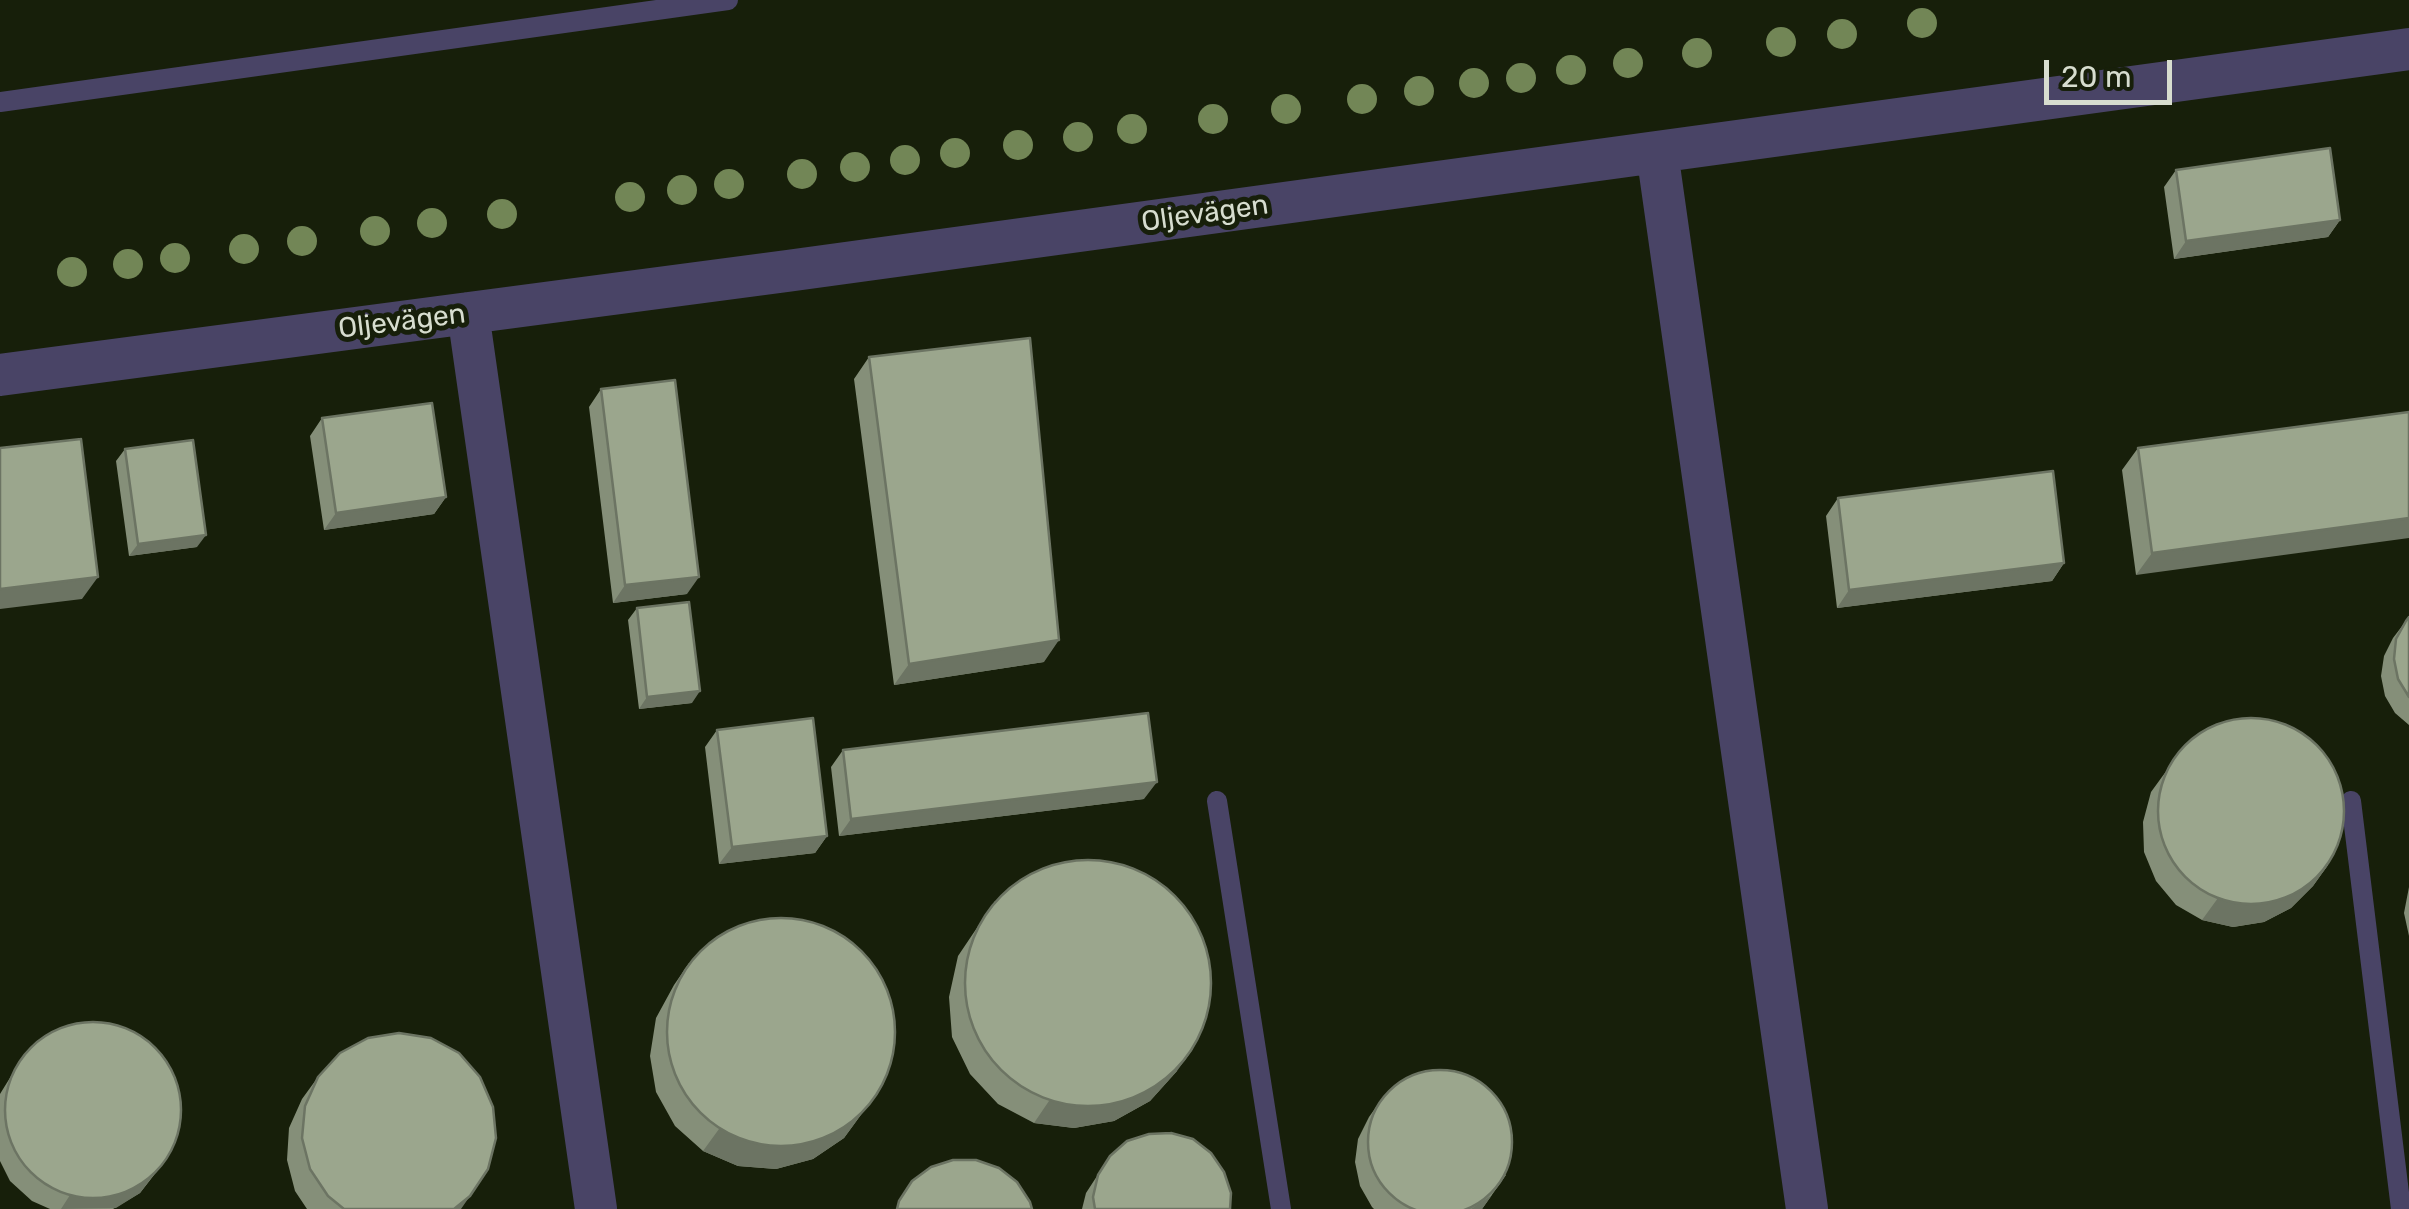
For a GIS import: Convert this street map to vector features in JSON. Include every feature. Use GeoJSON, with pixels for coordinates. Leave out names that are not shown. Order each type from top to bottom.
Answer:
{"type":"FeatureCollection","features":[{"type":"Feature","properties":{"kind":"street","name":"Oljevägen"},"geometry":{"type":"LineString","coordinates":[[0,374],[2409,48]]}},
{"type":"Feature","properties":{"kind":"street"},"geometry":{"type":"LineString","coordinates":[[1657,152],[1807,1209]]}},
{"type":"Feature","properties":{"kind":"street"},"geometry":{"type":"LineString","coordinates":[[468,313],[596,1209]]}},
{"type":"Feature","properties":{"kind":"lane"},"geometry":{"type":"LineString","coordinates":[[0,102],[728,0]]}},
{"type":"Feature","properties":{"kind":"lane"},"geometry":{"type":"LineString","coordinates":[[1217,801],[1281,1209]]}},
{"type":"Feature","properties":{"kind":"lane"},"geometry":{"type":"LineString","coordinates":[[2351,802],[2401,1209]]}},
{"type":"Feature","properties":{"kind":"building"},"geometry":{"type":"Polygon","coordinates":[[[2330,148],[2340,220],[2186,241],[2176,170],[2330,148]]]}},
{"type":"Feature","properties":{"kind":"building"},"geometry":{"type":"Polygon","coordinates":[[[1030,338],[1059,640],[909,664],[869,357],[1030,338]]]}},
{"type":"Feature","properties":{"kind":"building"},"geometry":{"type":"Polygon","coordinates":[[[675,380],[699,577],[625,585],[601,389],[675,380]]]}},
{"type":"Feature","properties":{"kind":"building"},"geometry":{"type":"Polygon","coordinates":[[[432,403],[446,497],[336,513],[322,418],[432,403]]]}},
{"type":"Feature","properties":{"kind":"building"},"geometry":{"type":"Polygon","coordinates":[[[2409,412],[2409,518],[2152,553],[2138,448],[2409,412]]]}},
{"type":"Feature","properties":{"kind":"building"},"geometry":{"type":"Polygon","coordinates":[[[81,439],[98,577],[0,589],[0,448],[81,439]]]}},
{"type":"Feature","properties":{"kind":"building"},"geometry":{"type":"Polygon","coordinates":[[[193,440],[206,535],[138,544],[125,449],[193,440]]]}},
{"type":"Feature","properties":{"kind":"building"},"geometry":{"type":"Polygon","coordinates":[[[2053,471],[2064,563],[1849,590],[1838,498],[2053,471]]]}},
{"type":"Feature","properties":{"kind":"building"},"geometry":{"type":"Polygon","coordinates":[[[689,602],[700,691],[647,697],[637,608],[689,602]]]}},
{"type":"Feature","properties":{"kind":"building"},"geometry":{"type":"Polygon","coordinates":[[[2409,617],[2409,697],[2398,679],[2394,659],[2396,639],[2409,617]]]}},
{"type":"Feature","properties":{"kind":"building"},"geometry":{"type":"Polygon","coordinates":[[[1148,713],[1157,782],[851,819],[843,750],[1148,713]]]}},
{"type":"Feature","properties":{"kind":"building"},"geometry":{"type":"Polygon","coordinates":[[[813,718],[827,836],[732,847],[717,730],[813,718]]]}},
{"type":"Feature","properties":{"kind":"building"},"geometry":{"type":"Polygon","coordinates":[[[2251,718],[2287,725],[2317,745],[2337,775],[2344,811],[2337,847],[2317,877],[2287,897],[2251,904],[2215,897],[2185,877],[2165,847],[2158,811],[2165,775],[2185,745],[2215,725],[2251,718]]]}},
{"type":"Feature","properties":{"kind":"building"},"geometry":{"type":"Polygon","coordinates":[[[1088,860],[1135,870],[1175,896],[1201,936],[1211,983],[1201,1030],[1175,1070],[1135,1096],[1088,1106],[1041,1096],[1001,1070],[975,1030],[965,983],[975,936],[1001,896],[1041,870],[1088,860]]]}},
{"type":"Feature","properties":{"kind":"building"},"geometry":{"type":"Polygon","coordinates":[[[781,918],[825,927],[862,951],[886,988],[895,1032],[886,1076],[862,1113],[825,1137],[781,1146],[737,1137],[700,1113],[676,1076],[667,1032],[676,988],[700,951],[737,927],[781,918]]]}},
{"type":"Feature","properties":{"kind":"building"},"geometry":{"type":"Polygon","coordinates":[[[93,1022],[127,1029],[155,1048],[174,1076],[181,1110],[174,1144],[155,1172],[127,1191],[93,1198],[59,1191],[31,1172],[12,1144],[5,1110],[12,1076],[31,1048],[59,1029],[93,1022]]]}},
{"type":"Feature","properties":{"kind":"building"},"geometry":{"type":"Polygon","coordinates":[[[399,1033],[431,1038],[459,1053],[480,1077],[493,1107],[496,1138],[488,1169],[470,1196],[454,1209],[344,1209],[328,1196],[310,1169],[302,1138],[305,1106],[318,1077],[340,1053],[368,1038],[399,1033]]]}},
{"type":"Feature","properties":{"kind":"building"},"geometry":{"type":"Polygon","coordinates":[[[1440,1070],[1468,1075],[1491,1091],[1507,1114],[1512,1142],[1507,1170],[1491,1193],[1468,1209],[1440,1214],[1412,1209],[1389,1193],[1373,1170],[1368,1142],[1373,1114],[1389,1091],[1412,1075],[1440,1070]]]}},
{"type":"Feature","properties":{"kind":"building"},"geometry":{"type":"Polygon","coordinates":[[[1171,1133],[1193,1139],[1211,1153],[1224,1172],[1231,1193],[1230,1209],[1095,1209],[1093,1197],[1098,1175],[1110,1156],[1127,1141],[1171,1133]]]}},
{"type":"Feature","properties":{"kind":"building"},"geometry":{"type":"Polygon","coordinates":[[[953,1160],[976,1160],[999,1168],[1017,1182],[1032,1209],[897,1209],[912,1181],[931,1167],[953,1160]]]}}]}
